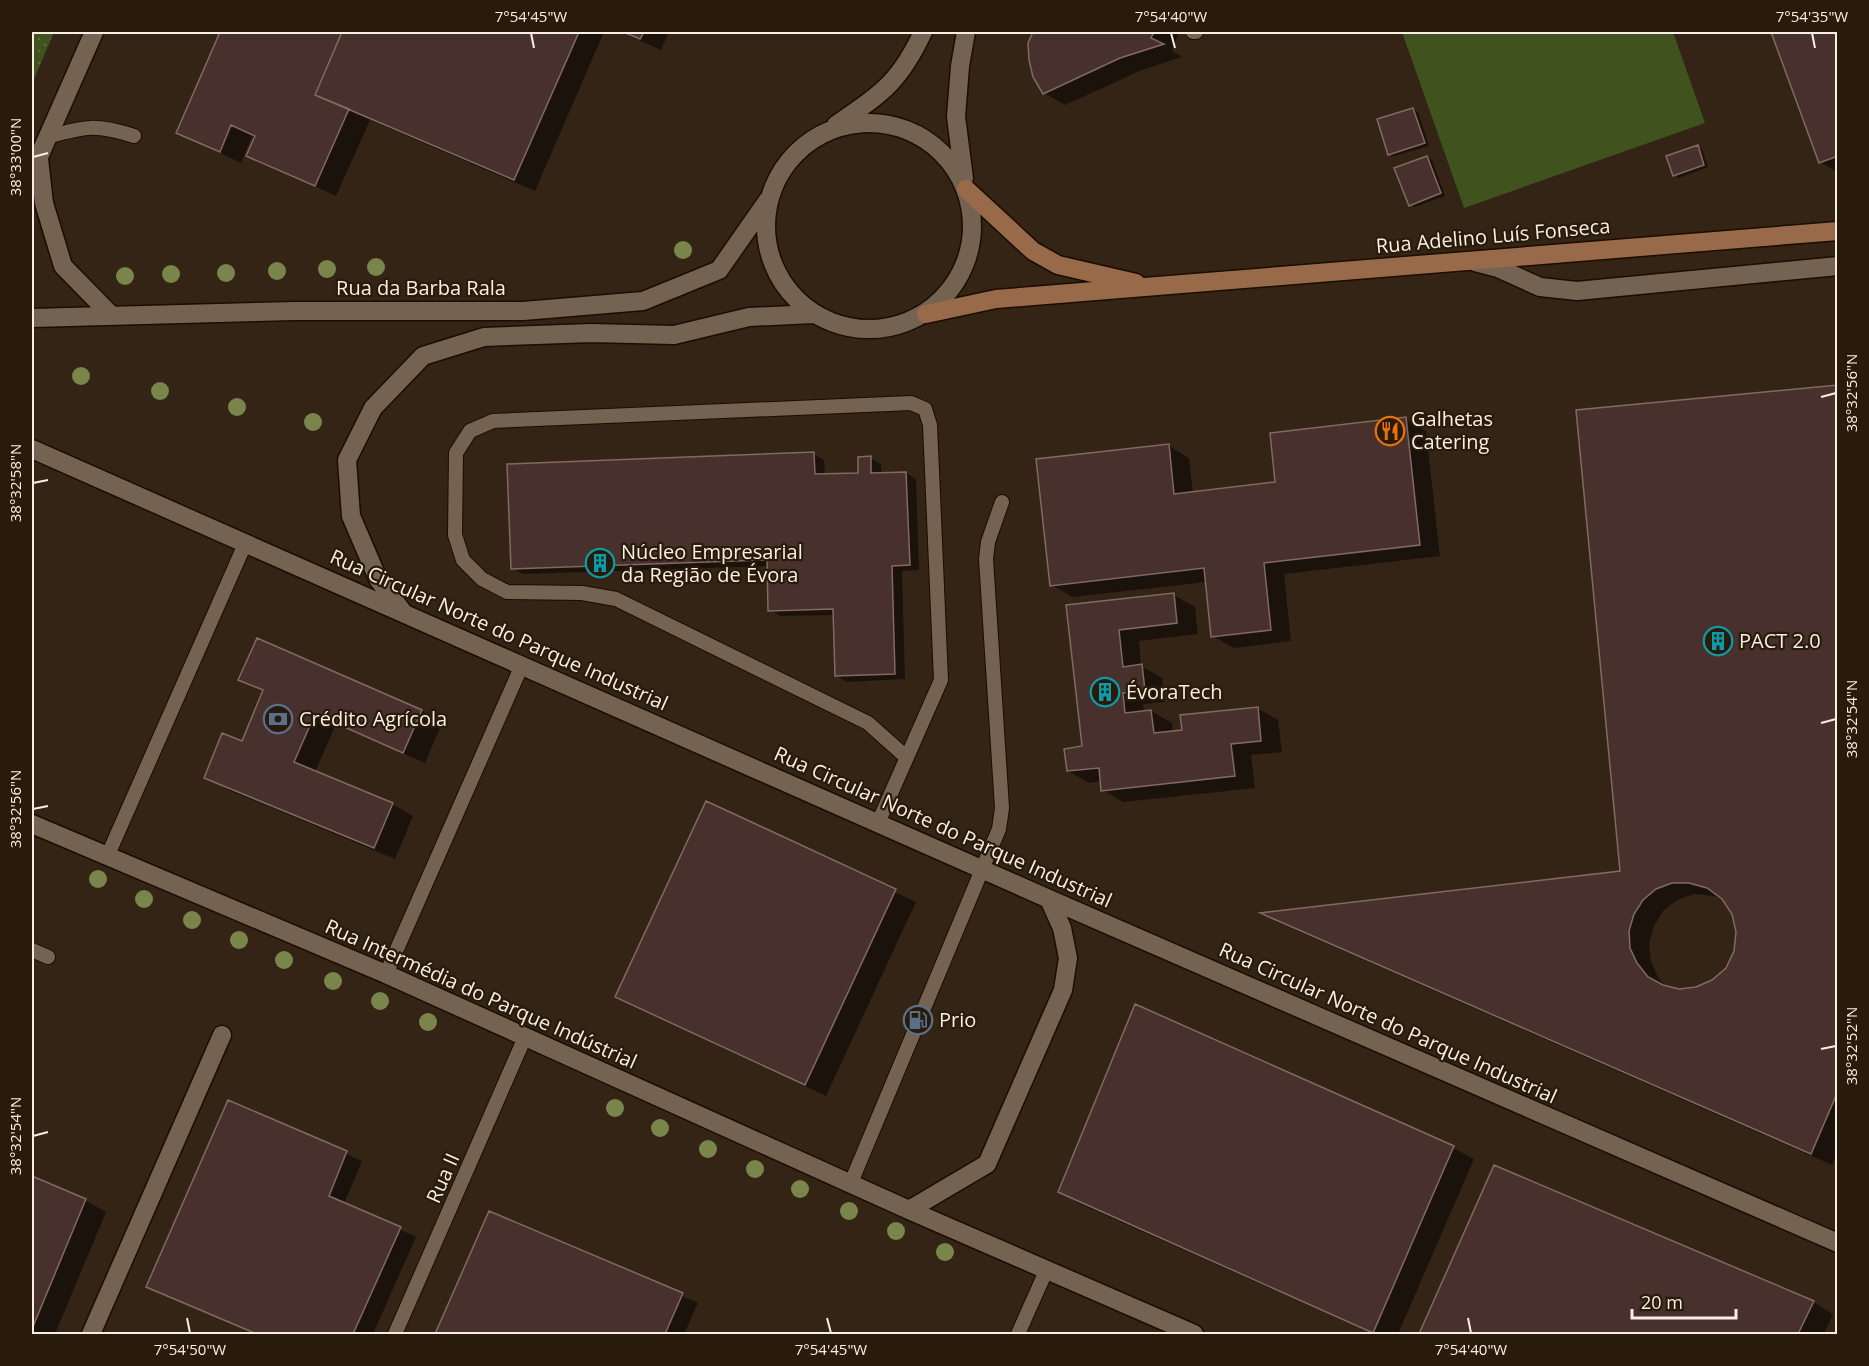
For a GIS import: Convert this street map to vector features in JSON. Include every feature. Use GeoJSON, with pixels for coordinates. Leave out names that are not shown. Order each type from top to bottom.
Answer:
{"type":"FeatureCollection","features":[{"type":"Feature","properties":{"kind":"street"},"geometry":{"type":"LineString","coordinates":[[94,32],[35,166],[63,266],[111,315]]}},
{"type":"Feature","properties":{"kind":"street"},"geometry":{"type":"LineString","coordinates":[[813,314],[784,286],[773,268],[765,233],[768,200],[783,167],[798,149],[882,93],[905,69],[923,32]]}},
{"type":"Feature","properties":{"kind":"street"},"geometry":{"type":"LineString","coordinates":[[403,612],[378,579],[351,516],[347,460],[373,408],[423,356],[484,338],[591,333],[674,335],[749,317],[813,314],[856,330],[892,328],[926,314],[955,286],[970,253],[973,224],[956,117],[960,66],[966,32]]}},
{"type":"Feature","properties":{"kind":"street"},"geometry":{"type":"LineString","coordinates":[[829,130],[864,122],[904,128],[936,146],[958,172],[966,187]]}},
{"type":"Feature","properties":{"kind":"street","name":"Rua Adelino Luís Fonseca"},"geometry":{"type":"LineString","coordinates":[[966,187],[1033,251],[1058,265],[1152,287]]}},
{"type":"Feature","properties":{"kind":"street","name":"Rua da Barba Rala"},"geometry":{"type":"LineString","coordinates":[[32,318],[295,311],[523,311],[643,301],[719,270],[768,200]]}},
{"type":"Feature","properties":{"kind":"street","name":"Rua Adelino Luís Fonseca"},"geometry":{"type":"LineString","coordinates":[[926,314],[996,299],[1838,231]]}},
{"type":"Feature","properties":{"kind":"street"},"geometry":{"type":"LineString","coordinates":[[1467,261],[1498,268],[1540,287],[1577,291],[1838,266]]}},
{"type":"Feature","properties":{"kind":"street","name":"Rua Circular Norte do Parque Industrial"},"geometry":{"type":"LineString","coordinates":[[32,450],[1049,899],[1838,1243]]}},
{"type":"Feature","properties":{"kind":"street","name":"Rua Intermédia do Parque Indústrial"},"geometry":{"type":"LineString","coordinates":[[32,824],[386,974],[850,1185],[1194,1335]]}},
{"type":"Feature","properties":{"kind":"street"},"geometry":{"type":"LineString","coordinates":[[909,1210],[987,1164],[1064,990],[1068,958],[1062,928],[1049,899]]}},
{"type":"Feature","properties":{"kind":"street"},"geometry":{"type":"LineString","coordinates":[[91,1335],[222,1035]]}},
{"type":"Feature","properties":{"kind":"lane"},"geometry":{"type":"LineString","coordinates":[[48,137],[79,128],[99,126],[134,136]]}},
{"type":"Feature","properties":{"kind":"lane"},"geometry":{"type":"LineString","coordinates":[[878,823],[941,680],[930,425],[925,409],[911,403],[505,420],[493,421],[470,431],[456,453],[455,535],[463,560],[482,579],[507,592],[582,593],[616,599],[868,723],[906,758]]}},
{"type":"Feature","properties":{"kind":"lane"},"geometry":{"type":"LineString","coordinates":[[850,1185],[999,829],[1002,808],[986,559],[988,542],[1002,502]]}},
{"type":"Feature","properties":{"kind":"lane"},"geometry":{"type":"LineString","coordinates":[[107,857],[245,544]]}},
{"type":"Feature","properties":{"kind":"lane"},"geometry":{"type":"LineString","coordinates":[[386,974],[522,665]]}},
{"type":"Feature","properties":{"kind":"lane"},"geometry":{"type":"LineString","coordinates":[[32,950],[48,957]]}},
{"type":"Feature","properties":{"kind":"lane","name":"Rua II"},"geometry":{"type":"LineString","coordinates":[[395,1335],[525,1037]]}},
{"type":"Feature","properties":{"kind":"lane"},"geometry":{"type":"LineString","coordinates":[[1018,1335],[1047,1269]]}},
{"type":"Feature","properties":{"kind":"green space"},"geometry":{"type":"Polygon","coordinates":[[[32,32],[54,32],[32,84],[32,32]]]}},
{"type":"Feature","properties":{"kind":"green space"},"geometry":{"type":"Polygon","coordinates":[[[1402,32],[1673,32],[1705,123],[1464,208],[1402,32]]]}},
{"type":"Feature","properties":{"kind":"building"},"geometry":{"type":"Polygon","coordinates":[[[220,32],[342,32],[315,95],[349,109],[315,186],[246,156],[255,136],[231,125],[220,152],[176,133],[220,32]]]}},
{"type":"Feature","properties":{"kind":"building"},"geometry":{"type":"Polygon","coordinates":[[[342,32],[579,32],[514,180],[315,95],[342,32]]]}},
{"type":"Feature","properties":{"kind":"building"},"geometry":{"type":"Polygon","coordinates":[[[623,32],[644,32],[640,39],[623,32]]]}},
{"type":"Feature","properties":{"kind":"building"},"geometry":{"type":"Polygon","coordinates":[[[1033,32],[1154,32],[1151,38],[1164,44],[1120,58],[1043,94],[1033,77],[1029,60],[1028,43],[1033,32]]]}},
{"type":"Feature","properties":{"kind":"building"},"geometry":{"type":"Polygon","coordinates":[[[1771,32],[1838,32],[1838,156],[1819,163],[1771,32]]]}},
{"type":"Feature","properties":{"kind":"building"},"geometry":{"type":"Polygon","coordinates":[[[1413,108],[1425,143],[1388,155],[1377,119],[1413,108]]]}},
{"type":"Feature","properties":{"kind":"building"},"geometry":{"type":"Polygon","coordinates":[[[1698,145],[1704,165],[1673,176],[1666,156],[1698,145]]]}},
{"type":"Feature","properties":{"kind":"building"},"geometry":{"type":"Polygon","coordinates":[[[1427,156],[1441,193],[1409,206],[1394,168],[1427,156]]]}},
{"type":"Feature","properties":{"kind":"building","name":"PACT 2.0"},"geometry":{"type":"Polygon","coordinates":[[[1838,385],[1838,1091],[1811,1154],[1260,913],[1620,871],[1576,410],[1838,385]],[[1672,883],[1656,889],[1643,900],[1634,914],[1629,931],[1630,948],[1637,963],[1648,977],[1663,985],[1679,989],[1696,987],[1712,980],[1726,968],[1734,951],[1736,932],[1732,914],[1722,899],[1707,888],[1689,883],[1672,883]]]}},
{"type":"Feature","properties":{"kind":"building"},"geometry":{"type":"Polygon","coordinates":[[[1406,417],[1420,545],[1264,563],[1271,630],[1211,637],[1204,568],[1050,586],[1036,459],[1169,444],[1174,494],[1275,482],[1270,433],[1406,417]]]}},
{"type":"Feature","properties":{"kind":"building","name":"Núcleo Empresarial da Região de Évora"},"geometry":{"type":"Polygon","coordinates":[[[814,452],[815,474],[858,473],[858,457],[871,456],[871,473],[906,472],[910,565],[892,566],[895,674],[835,676],[833,609],[768,611],[767,560],[511,569],[507,464],[814,452]]]}},
{"type":"Feature","properties":{"kind":"building","name":"ÉvoraTech"},"geometry":{"type":"Polygon","coordinates":[[[1174,593],[1177,623],[1119,630],[1123,667],[1142,664],[1145,691],[1123,693],[1125,713],[1151,710],[1154,733],[1182,730],[1180,715],[1258,707],[1261,741],[1231,744],[1235,776],[1101,791],[1099,768],[1067,771],[1064,749],[1082,746],[1066,605],[1174,593]]]}},
{"type":"Feature","properties":{"kind":"building"},"geometry":{"type":"Polygon","coordinates":[[[257,638],[422,710],[403,753],[315,714],[294,762],[393,803],[374,848],[204,778],[222,733],[242,741],[263,690],[238,680],[257,638]]]}},
{"type":"Feature","properties":{"kind":"building"},"geometry":{"type":"Polygon","coordinates":[[[706,801],[896,889],[805,1085],[615,997],[706,801]]]}},
{"type":"Feature","properties":{"kind":"building"},"geometry":{"type":"Polygon","coordinates":[[[1135,1004],[1454,1146],[1373,1333],[1058,1192],[1135,1004]]]}},
{"type":"Feature","properties":{"kind":"building"},"geometry":{"type":"Polygon","coordinates":[[[228,1100],[347,1151],[329,1196],[401,1227],[353,1334],[257,1334],[146,1287],[228,1100]]]}},
{"type":"Feature","properties":{"kind":"building"},"geometry":{"type":"Polygon","coordinates":[[[1494,1165],[1814,1301],[1798,1334],[1419,1334],[1494,1165]]]}},
{"type":"Feature","properties":{"kind":"building"},"geometry":{"type":"Polygon","coordinates":[[[32,1176],[86,1199],[32,1329],[32,1176]]]}},
{"type":"Feature","properties":{"kind":"building"},"geometry":{"type":"Polygon","coordinates":[[[489,1211],[683,1293],[665,1334],[435,1334],[489,1211]]]}},
{"type":"Feature","properties":{"kind":"place","name":"Galhetas Catering"},"geometry":{"type":"Point","coordinates":[1390,431]}},
{"type":"Feature","properties":{"kind":"place","name":"Núcleo Empresarial da Região de Évora"},"geometry":{"type":"Point","coordinates":[600,563]}},
{"type":"Feature","properties":{"kind":"place","name":"PACT 2.0"},"geometry":{"type":"Point","coordinates":[1718,641]}},
{"type":"Feature","properties":{"kind":"place","name":"ÉvoraTech"},"geometry":{"type":"Point","coordinates":[1105,692]}},
{"type":"Feature","properties":{"kind":"place","name":"Crédito Agrícola"},"geometry":{"type":"Point","coordinates":[278,719]}},
{"type":"Feature","properties":{"kind":"place","name":"Prio"},"geometry":{"type":"Point","coordinates":[918,1020]}}]}
